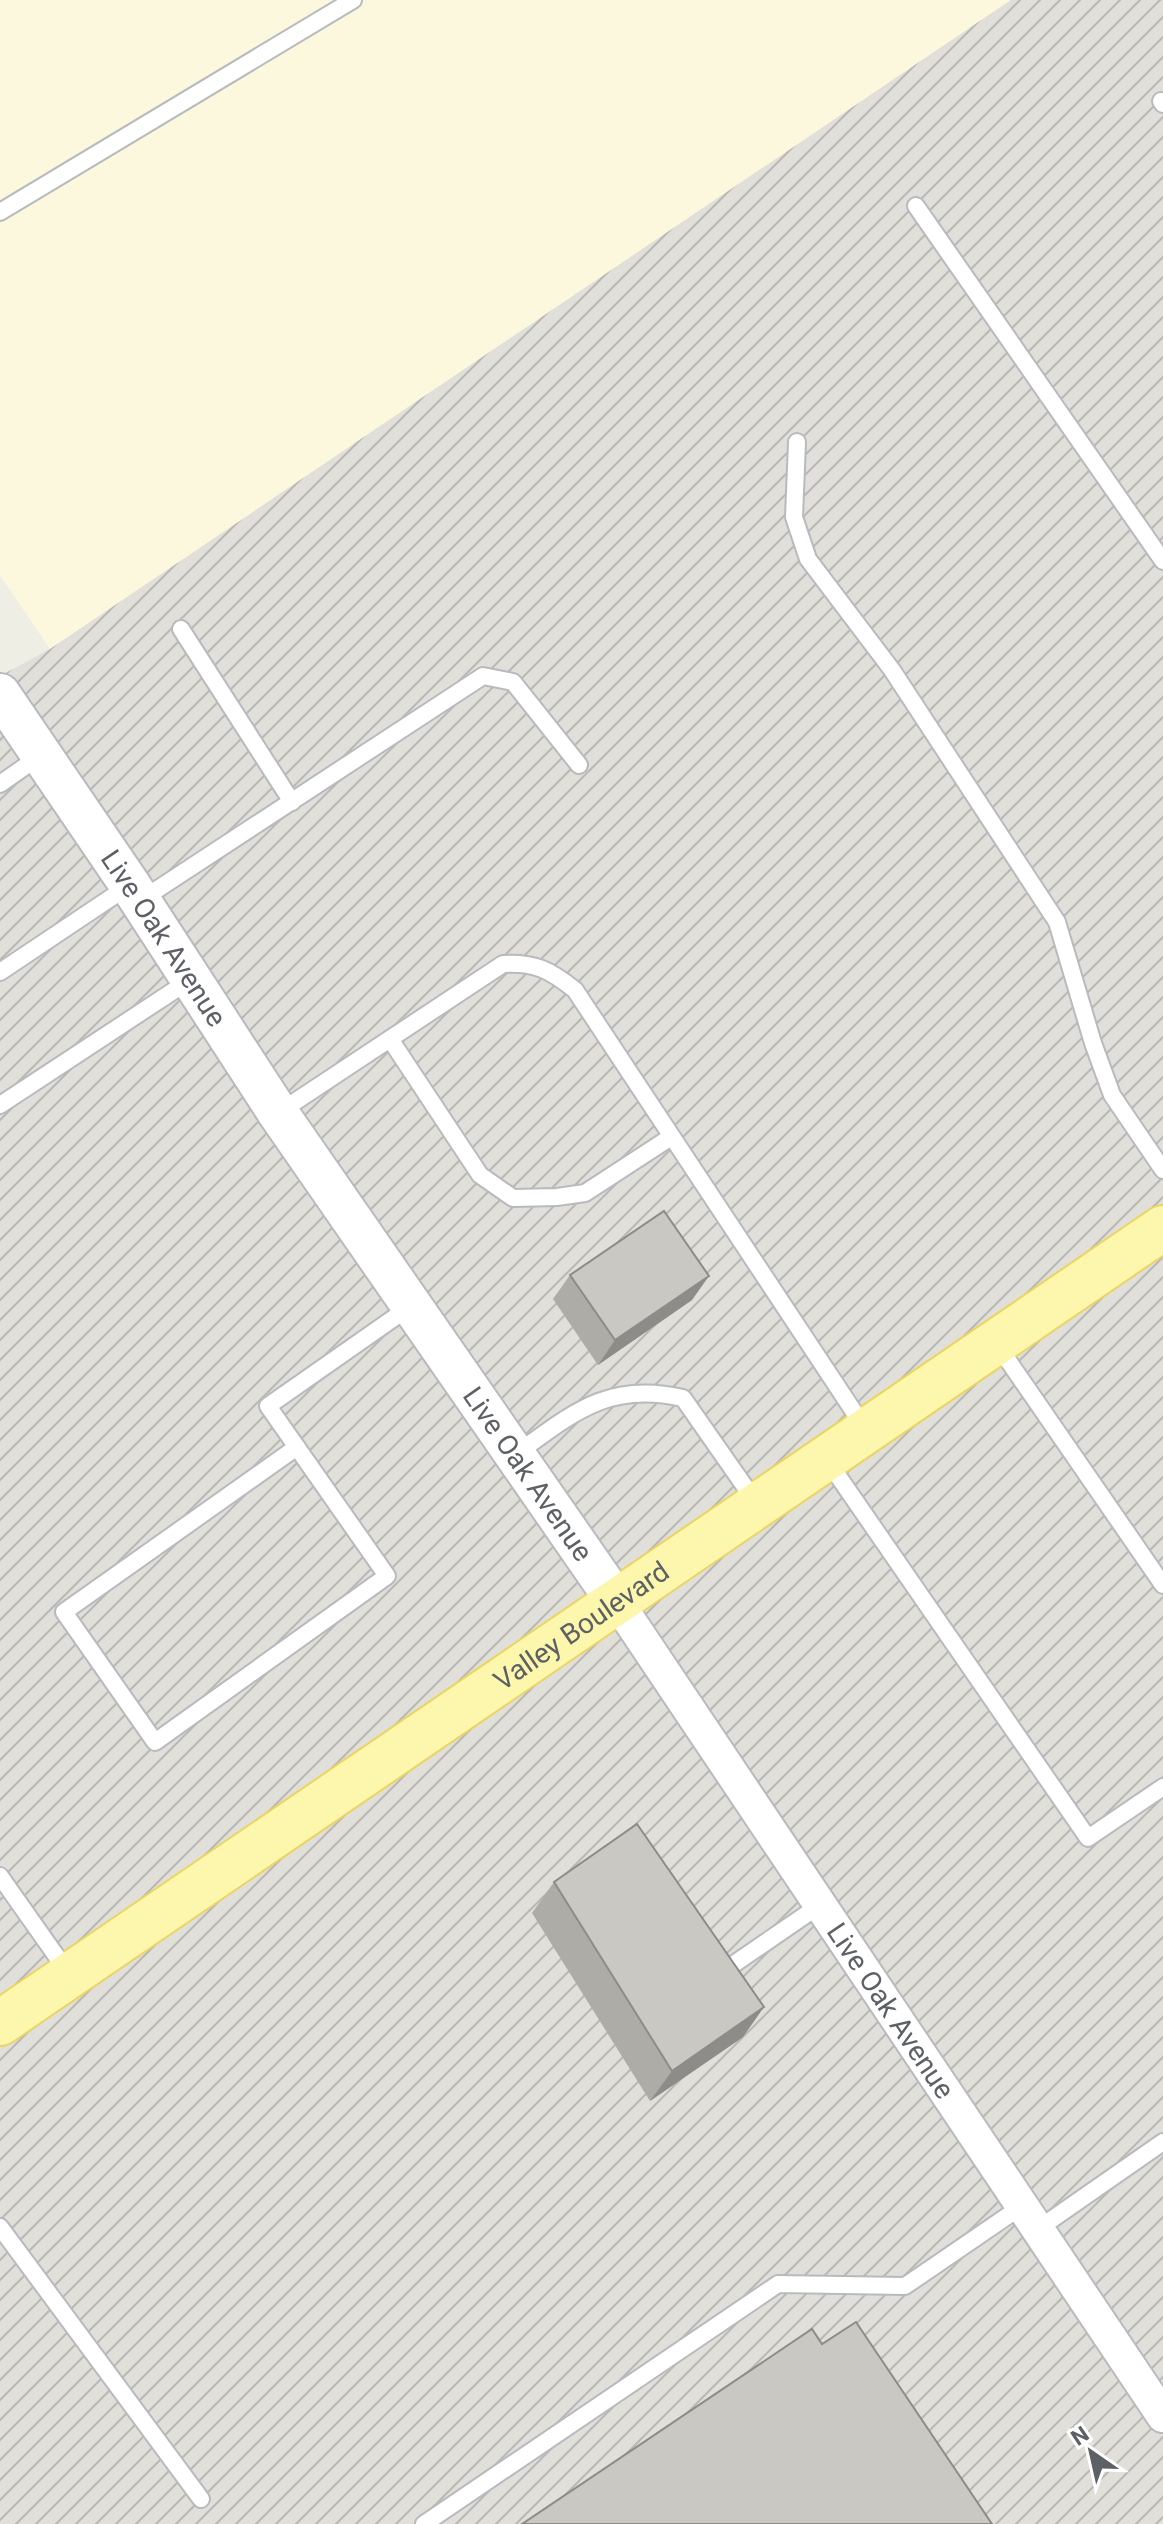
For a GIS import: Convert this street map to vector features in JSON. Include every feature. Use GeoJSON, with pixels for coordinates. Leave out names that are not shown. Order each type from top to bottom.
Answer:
{"type":"FeatureCollection","features":[{"type":"Feature","properties":{"kind":"main road","name":"Valley Boulevard"},"geometry":{"type":"LineString","coordinates":[[0,2023],[1163,1228]]}},
{"type":"Feature","properties":{"kind":"street","name":"Live Oak Avenue"},"geometry":{"type":"LineString","coordinates":[[0,694],[135,893],[278,1113],[617,1602],[1163,2416]]}},
{"type":"Feature","properties":{"kind":"lane"},"geometry":{"type":"LineString","coordinates":[[0,212],[353,0]]}},
{"type":"Feature","properties":{"kind":"lane"},"geometry":{"type":"LineString","coordinates":[[916,206],[1163,561]]}},
{"type":"Feature","properties":{"kind":"lane"},"geometry":{"type":"LineString","coordinates":[[797,442],[794,517],[808,559],[892,670],[1057,922],[1112,1095],[1163,1170]]}},
{"type":"Feature","properties":{"kind":"lane"},"geometry":{"type":"LineString","coordinates":[[181,629],[292,802]]}},
{"type":"Feature","properties":{"kind":"lane"},"geometry":{"type":"LineString","coordinates":[[0,972],[292,802],[483,676],[513,682],[579,765]]}},
{"type":"Feature","properties":{"kind":"lane"},"geometry":{"type":"LineString","coordinates":[[0,784],[42,755]]}},
{"type":"Feature","properties":{"kind":"lane"},"geometry":{"type":"LineString","coordinates":[[278,1113],[503,964],[526,962],[554,974],[575,990],[866,1432]]}},
{"type":"Feature","properties":{"kind":"lane"},"geometry":{"type":"LineString","coordinates":[[0,1105],[192,979]]}},
{"type":"Feature","properties":{"kind":"lane"},"geometry":{"type":"LineString","coordinates":[[390,1039],[480,1175],[513,1198],[585,1193],[671,1137]]}},
{"type":"Feature","properties":{"kind":"lane"},"geometry":{"type":"LineString","coordinates":[[297,1447],[64,1612],[155,1742],[387,1576],[297,1447],[268,1406],[411,1306]]}},
{"type":"Feature","properties":{"kind":"lane"},"geometry":{"type":"LineString","coordinates":[[996,1343],[1163,1585]]}},
{"type":"Feature","properties":{"kind":"lane"},"geometry":{"type":"LineString","coordinates":[[516,1454],[573,1413],[616,1394],[657,1392],[683,1398],[758,1505]]}},
{"type":"Feature","properties":{"kind":"lane"},"geometry":{"type":"LineString","coordinates":[[827,1459],[1088,1838],[1163,1787]]}},
{"type":"Feature","properties":{"kind":"lane"},"geometry":{"type":"LineString","coordinates":[[0,1876],[70,1975]]}},
{"type":"Feature","properties":{"kind":"lane"},"geometry":{"type":"LineString","coordinates":[[734,1964],[820,1905]]}},
{"type":"Feature","properties":{"kind":"lane"},"geometry":{"type":"LineString","coordinates":[[424,2524],[778,2284],[905,2286],[1163,2142]]}},
{"type":"Feature","properties":{"kind":"lane"},"geometry":{"type":"LineString","coordinates":[[0,2227],[201,2499]]}},
{"type":"Feature","properties":{"kind":"shaded area"},"geometry":{"type":"Polygon","coordinates":[[[0,0],[1011,0],[50,649],[0,575],[0,0]]]}},
{"type":"Feature","properties":{"kind":"shaded area"},"geometry":{"type":"Polygon","coordinates":[[[1011,0],[1163,0],[1163,2524],[0,2524],[0,676],[50,649],[1011,0]]]}},
{"type":"Feature","properties":{"kind":"building"},"geometry":{"type":"Polygon","coordinates":[[[664,1211],[709,1276],[615,1340],[570,1275],[664,1211]]]}},
{"type":"Feature","properties":{"kind":"building"},"geometry":{"type":"Polygon","coordinates":[[[637,1824],[764,2007],[672,2071],[554,1882],[637,1824]]]}},
{"type":"Feature","properties":{"kind":"building"},"geometry":{"type":"Polygon","coordinates":[[[856,2322],[992,2524],[522,2524],[812,2329],[822,2344],[856,2322]]]}}]}
